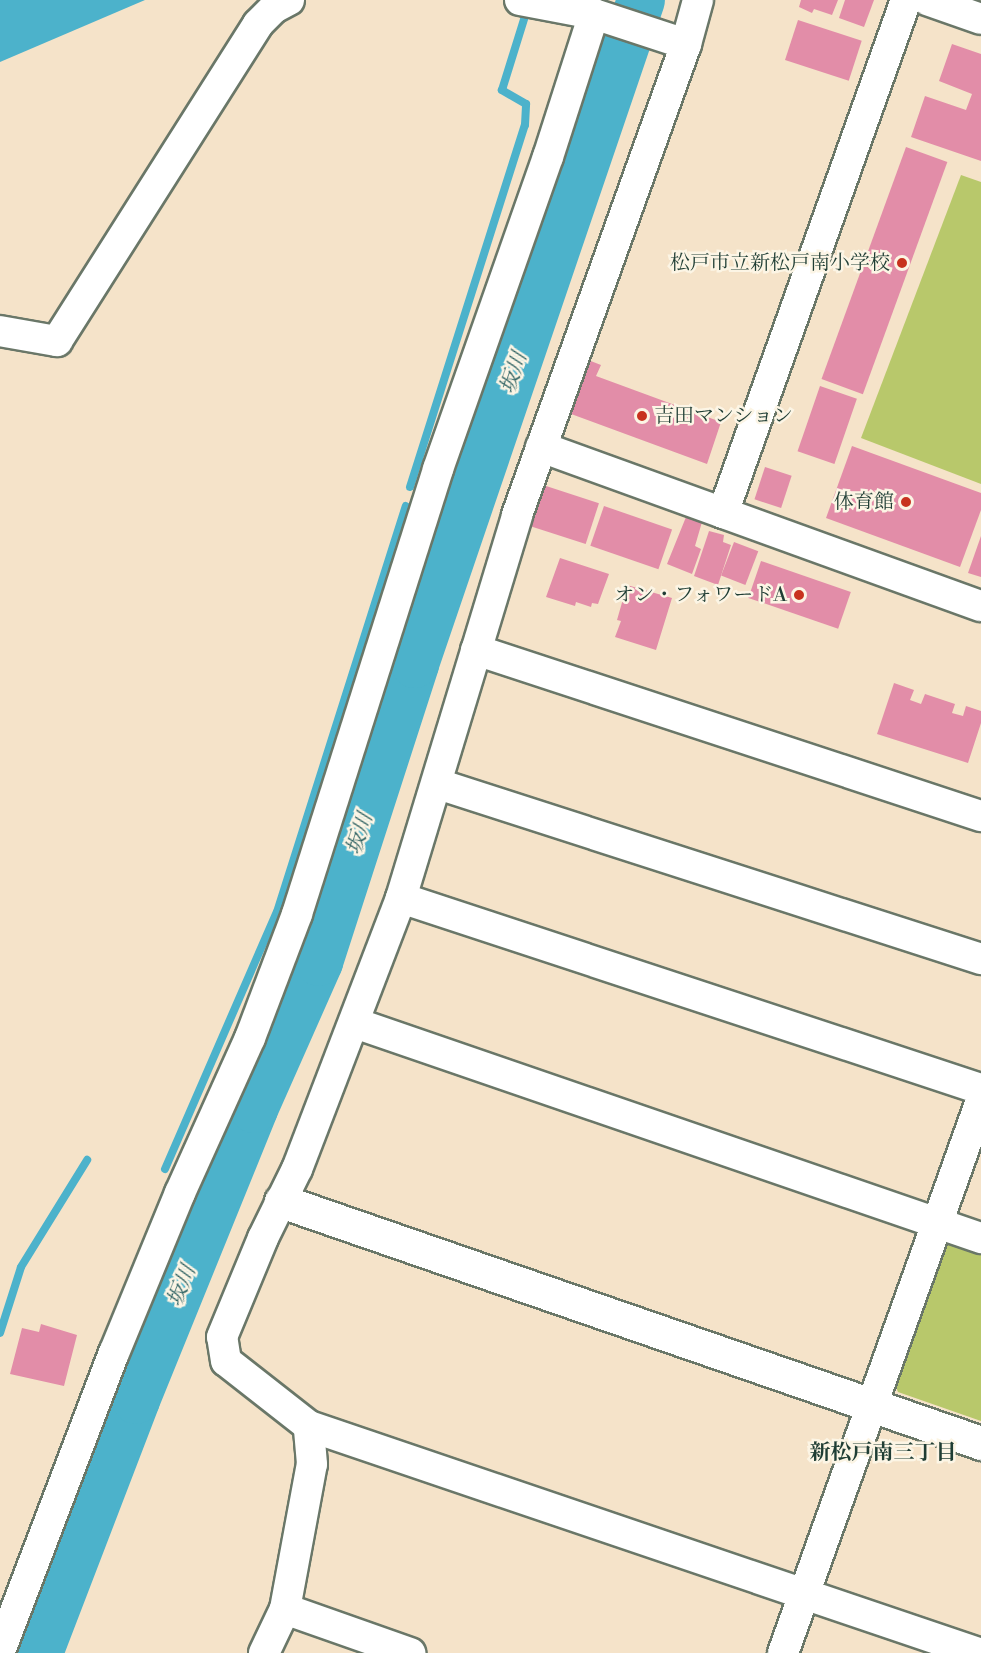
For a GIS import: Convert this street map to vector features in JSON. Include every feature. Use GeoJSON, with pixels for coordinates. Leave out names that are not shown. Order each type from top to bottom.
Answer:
{"type":"FeatureCollection","features":[{"type":"Feature","properties":{"kind":"street"},"geometry":{"type":"LineString","coordinates":[[520,0],[598,15],[679,42]]}},
{"type":"Feature","properties":{"kind":"street"},"geometry":{"type":"LineString","coordinates":[[698,0],[679,42],[517,515],[438,784],[401,898],[355,1023],[222,1337],[226,1361],[309,1426],[978,1653]]}},
{"type":"Feature","properties":{"kind":"street"},"geometry":{"type":"LineString","coordinates":[[723,513],[906,0]]}},
{"type":"Feature","properties":{"kind":"street"},"geometry":{"type":"LineString","coordinates":[[927,0],[981,19]]}},
{"type":"Feature","properties":{"kind":"street"},"geometry":{"type":"LineString","coordinates":[[0,331],[57,341],[258,24],[277,3]]}},
{"type":"Feature","properties":{"kind":"street"},"geometry":{"type":"LineString","coordinates":[[0,1651],[114,1353],[180,1193],[250,1038],[297,914],[438,470],[598,15]]}},
{"type":"Feature","properties":{"kind":"street"},"geometry":{"type":"LineString","coordinates":[[541,447],[981,606]]}},
{"type":"Feature","properties":{"kind":"street"},"geometry":{"type":"LineString","coordinates":[[476,650],[981,816]]}},
{"type":"Feature","properties":{"kind":"street"},"geometry":{"type":"LineString","coordinates":[[438,784],[981,959]]}},
{"type":"Feature","properties":{"kind":"street"},"geometry":{"type":"LineString","coordinates":[[401,898],[981,1089]]}},
{"type":"Feature","properties":{"kind":"street"},"geometry":{"type":"LineString","coordinates":[[355,1023],[981,1238]]}},
{"type":"Feature","properties":{"kind":"street"},"geometry":{"type":"LineString","coordinates":[[783,1653],[981,1101]]}},
{"type":"Feature","properties":{"kind":"street"},"geometry":{"type":"LineString","coordinates":[[281,1202],[981,1443]]}},
{"type":"Feature","properties":{"kind":"street"},"geometry":{"type":"LineString","coordinates":[[264,1653],[285,1609],[312,1464],[309,1426]]}},
{"type":"Feature","properties":{"kind":"street"},"geometry":{"type":"LineString","coordinates":[[285,1609],[410,1653]]}},
{"type":"Feature","properties":{"kind":"green space"},"geometry":{"type":"Polygon","coordinates":[[[961,175],[981,182],[981,484],[861,438],[961,175]]]}},
{"type":"Feature","properties":{"kind":"green space"},"geometry":{"type":"Polygon","coordinates":[[[956,1237],[981,1246],[981,1421],[898,1392],[893,1380],[938,1246],[956,1237]]]}},
{"type":"Feature","properties":{"kind":"water"},"geometry":{"type":"Polygon","coordinates":[[[0,0],[145,0],[0,62],[0,0]]]}},
{"type":"Feature","properties":{"kind":"building"},"geometry":{"type":"Polygon","coordinates":[[[801,0],[838,0],[832,15],[814,9],[812,13],[799,7],[801,0]]]}},
{"type":"Feature","properties":{"kind":"building"},"geometry":{"type":"Polygon","coordinates":[[[845,0],[874,0],[864,27],[839,18],[845,0]]]}},
{"type":"Feature","properties":{"kind":"building"},"geometry":{"type":"Polygon","coordinates":[[[798,20],[862,41],[849,81],[785,60],[798,20]]]}},
{"type":"Feature","properties":{"kind":"building"},"geometry":{"type":"Polygon","coordinates":[[[952,44],[981,54],[981,161],[911,137],[925,96],[966,110],[972,94],[939,81],[952,44]]]}},
{"type":"Feature","properties":{"kind":"building"},"geometry":{"type":"Polygon","coordinates":[[[906,147],[947,162],[863,394],[822,379],[906,147]]]}},
{"type":"Feature","properties":{"kind":"building","name":"吉田マンション"},"geometry":{"type":"Polygon","coordinates":[[[583,358],[601,365],[596,376],[721,422],[707,464],[563,411],[583,358]]]}},
{"type":"Feature","properties":{"kind":"building"},"geometry":{"type":"Polygon","coordinates":[[[820,386],[857,399],[834,464],[798,451],[820,386]]]}},
{"type":"Feature","properties":{"kind":"building","name":"体育館"},"geometry":{"type":"Polygon","coordinates":[[[852,446],[981,493],[981,510],[960,567],[826,518],[852,446]]]}},
{"type":"Feature","properties":{"kind":"building"},"geometry":{"type":"Polygon","coordinates":[[[765,467],[792,476],[781,508],[754,499],[765,467]]]}},
{"type":"Feature","properties":{"kind":"building"},"geometry":{"type":"Polygon","coordinates":[[[540,484],[599,503],[586,544],[527,525],[540,484]]]}},
{"type":"Feature","properties":{"kind":"building"},"geometry":{"type":"Polygon","coordinates":[[[604,506],[672,529],[658,569],[590,546],[604,506]]]}},
{"type":"Feature","properties":{"kind":"building"},"geometry":{"type":"Polygon","coordinates":[[[686,517],[702,522],[695,546],[701,549],[692,574],[667,564],[686,517]]]}},
{"type":"Feature","properties":{"kind":"building"},"geometry":{"type":"Polygon","coordinates":[[[709,531],[724,535],[723,542],[731,545],[718,585],[694,576],[709,531]]]}},
{"type":"Feature","properties":{"kind":"building"},"geometry":{"type":"Polygon","coordinates":[[[981,536],[981,577],[968,573],[981,536]]]}},
{"type":"Feature","properties":{"kind":"building"},"geometry":{"type":"Polygon","coordinates":[[[734,542],[758,551],[745,585],[721,576],[734,542]]]}},
{"type":"Feature","properties":{"kind":"building"},"geometry":{"type":"Polygon","coordinates":[[[560,558],[609,574],[598,604],[592,603],[591,607],[576,602],[575,606],[546,597],[560,558]]]}},
{"type":"Feature","properties":{"kind":"building","name":"オン・フォワードA"},"geometry":{"type":"Polygon","coordinates":[[[761,561],[851,592],[838,629],[748,598],[761,561]]]}},
{"type":"Feature","properties":{"kind":"building"},"geometry":{"type":"Polygon","coordinates":[[[627,585],[672,598],[656,650],[615,637],[621,621],[617,620],[627,585]]]}},
{"type":"Feature","properties":{"kind":"building"},"geometry":{"type":"Polygon","coordinates":[[[894,683],[914,690],[910,700],[921,704],[925,694],[955,704],[952,713],[963,716],[966,706],[981,711],[981,723],[968,763],[877,734],[894,683]]]}},
{"type":"Feature","properties":{"kind":"building"},"geometry":{"type":"Polygon","coordinates":[[[41,1324],[77,1335],[64,1386],[10,1374],[22,1328],[39,1332],[41,1324]]]}},
{"type":"Feature","properties":{"kind":"waterway","name":"坂川"},"geometry":{"type":"LineString","coordinates":[[39,1653],[136,1400],[254,1109],[319,962],[415,664],[641,0]]}},
{"type":"Feature","properties":{"kind":"waterway"},"geometry":{"type":"LineString","coordinates":[[410,487],[525,125],[526,104],[502,90],[526,13]]}},
{"type":"Feature","properties":{"kind":"waterway"},"geometry":{"type":"LineString","coordinates":[[165,1169],[277,912],[406,506]]}},
{"type":"Feature","properties":{"kind":"waterway"},"geometry":{"type":"LineString","coordinates":[[0,1333],[21,1267],[87,1160]]}},
{"type":"Feature","properties":{"kind":"place","name":"松戸市立新松戸南小学校"},"geometry":{"type":"Point","coordinates":[902,263]}},
{"type":"Feature","properties":{"kind":"place","name":"吉田マンション"},"geometry":{"type":"Point","coordinates":[642,416]}},
{"type":"Feature","properties":{"kind":"place","name":"体育館"},"geometry":{"type":"Point","coordinates":[906,502]}},
{"type":"Feature","properties":{"kind":"place","name":"オン・フォワードA"},"geometry":{"type":"Point","coordinates":[799,595]}},
{"type":"Feature","properties":{"kind":"district","name":"新松戸南三丁目"},"geometry":{"type":"Point","coordinates":[883,1453]}}]}
